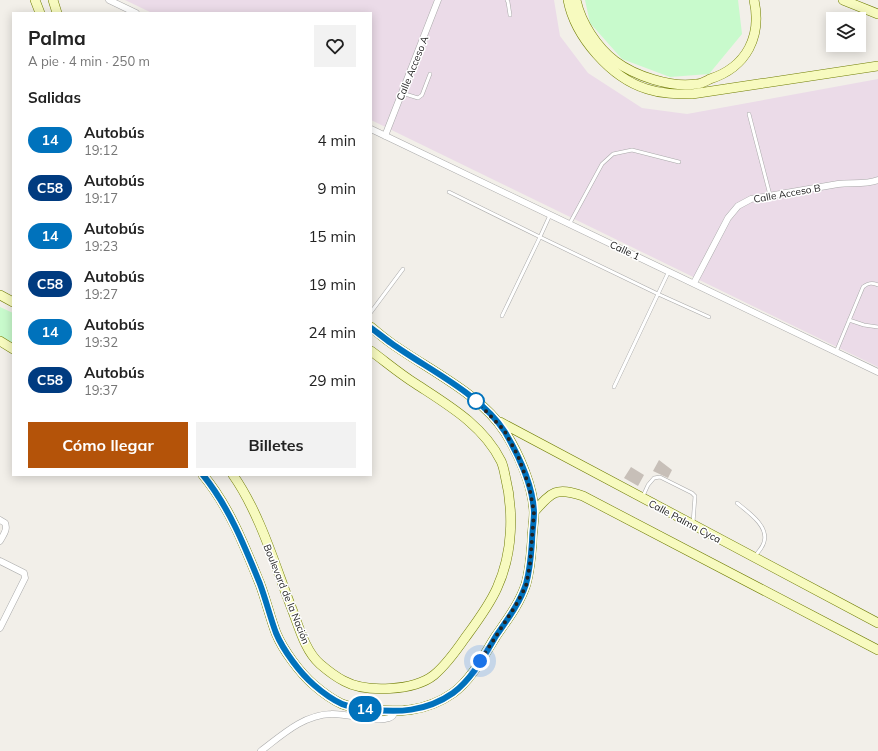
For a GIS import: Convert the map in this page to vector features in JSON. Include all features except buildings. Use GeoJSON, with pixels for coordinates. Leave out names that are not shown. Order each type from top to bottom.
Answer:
{"type":"FeatureCollection","features":[{"type":"Feature","properties":{"kind":"main road"},"geometry":{"type":"LineString","coordinates":[[35,0],[40,12]]}},
{"type":"Feature","properties":{"kind":"main road"},"geometry":{"type":"LineString","coordinates":[[53,0],[57,12]]}},
{"type":"Feature","properties":{"kind":"main road"},"geometry":{"type":"LineString","coordinates":[[568,0],[574,20],[582,35],[604,62],[631,81],[645,88],[662,93],[692,94],[878,66]]}},
{"type":"Feature","properties":{"kind":"main road"},"geometry":{"type":"LineString","coordinates":[[576,0],[585,24],[598,43],[615,61],[637,73],[655,80],[675,84],[696,84],[715,78],[730,70],[743,58],[750,46],[756,28],[754,0]]}},
{"type":"Feature","properties":{"kind":"main road"},"geometry":{"type":"LineString","coordinates":[[843,0],[878,14]]}},
{"type":"Feature","properties":{"kind":"main road"},"geometry":{"type":"LineString","coordinates":[[0,295],[12,301]]}},
{"type":"Feature","properties":{"kind":"main road"},"geometry":{"type":"LineString","coordinates":[[204,476],[212,486],[231,519],[245,548],[261,586],[277,634],[291,659],[311,683],[343,705],[355,708],[395,712],[408,712],[433,704],[453,693],[473,673],[516,605],[526,586],[530,564],[534,512],[529,486],[518,456],[504,430],[493,418],[476,401],[451,382],[372,329]]}},
{"type":"Feature","properties":{"kind":"main road"},"geometry":{"type":"LineString","coordinates":[[0,341],[12,348]]}},
{"type":"Feature","properties":{"kind":"main road","name":"Boulevard de la Nación"},"geometry":{"type":"LineString","coordinates":[[234,476],[253,512],[267,543],[308,647],[319,663],[345,682],[361,687],[385,689],[411,686],[433,676],[452,656],[479,619],[497,588],[508,552],[511,524],[510,492],[501,461],[486,438],[468,420],[436,396],[415,384],[372,352]]}},
{"type":"Feature","properties":{"kind":"main road","name":"Calle Palma Cyca"},"geometry":{"type":"LineString","coordinates":[[493,418],[878,623]]}},
{"type":"Feature","properties":{"kind":"main road"},"geometry":{"type":"LineString","coordinates":[[534,512],[549,495],[560,491],[568,491],[583,496],[878,650]]}},
{"type":"Feature","properties":{"kind":"street"},"geometry":{"type":"LineString","coordinates":[[109,0],[134,12]]}},
{"type":"Feature","properties":{"kind":"street","name":"Calle Acceso A"},"geometry":{"type":"LineString","coordinates":[[385,136],[438,0]]}},
{"type":"Feature","properties":{"kind":"street","name":"Calle 1"},"geometry":{"type":"LineString","coordinates":[[372,130],[878,372]]}},
{"type":"Feature","properties":{"kind":"street","name":"Calle Acceso B"},"geometry":{"type":"LineString","coordinates":[[694,283],[728,218],[738,206],[751,199],[840,184],[857,184],[878,180]]}},
{"type":"Feature","properties":{"kind":"street"},"geometry":{"type":"LineString","coordinates":[[0,520],[7,526],[0,542]]}},
{"type":"Feature","properties":{"kind":"street"},"geometry":{"type":"LineString","coordinates":[[0,561],[24,573],[25,578],[0,628]]}},
{"type":"Feature","properties":{"kind":"street"},"geometry":{"type":"LineString","coordinates":[[261,751],[298,723],[308,718],[330,714],[388,719],[393,716],[395,712]]}},
{"type":"Feature","properties":{"kind":"lane"},"geometry":{"type":"LineString","coordinates":[[507,0],[510,15]]}},
{"type":"Feature","properties":{"kind":"lane"},"geometry":{"type":"LineString","coordinates":[[402,93],[418,98],[422,95],[430,74]]}},
{"type":"Feature","properties":{"kind":"lane"},"geometry":{"type":"LineString","coordinates":[[749,114],[770,196]]}},
{"type":"Feature","properties":{"kind":"lane"},"geometry":{"type":"LineString","coordinates":[[570,224],[575,212],[602,164],[613,154],[632,150],[678,162]]}},
{"type":"Feature","properties":{"kind":"lane"},"geometry":{"type":"LineString","coordinates":[[449,192],[658,294],[709,317]]}},
{"type":"Feature","properties":{"kind":"lane"},"geometry":{"type":"LineString","coordinates":[[502,316],[550,215]]}},
{"type":"Feature","properties":{"kind":"lane"},"geometry":{"type":"LineString","coordinates":[[372,311],[403,269]]}},
{"type":"Feature","properties":{"kind":"lane"},"geometry":{"type":"LineString","coordinates":[[614,387],[669,271]]}},
{"type":"Feature","properties":{"kind":"lane"},"geometry":{"type":"LineString","coordinates":[[836,352],[863,287],[872,282],[878,285]]}},
{"type":"Feature","properties":{"kind":"lane"},"geometry":{"type":"LineString","coordinates":[[849,320],[864,325],[878,327]]}},
{"type":"Feature","properties":{"kind":"lane"},"geometry":{"type":"LineString","coordinates":[[642,498],[648,485],[654,478],[660,477],[692,492],[695,496],[693,525]]}},
{"type":"Feature","properties":{"kind":"lane"},"geometry":{"type":"LineString","coordinates":[[737,503],[760,524],[764,533],[764,542],[755,557]]}},
{"type":"Feature","properties":{"kind":"shaded area"},"geometry":{"type":"Polygon","coordinates":[[[125,0],[554,0],[560,36],[588,73],[642,108],[687,114],[878,79],[878,367],[372,120],[372,12],[150,12],[125,0]]]}},
{"type":"Feature","properties":{"kind":"green space"},"geometry":{"type":"Polygon","coordinates":[[[585,0],[738,0],[742,34],[709,74],[670,77],[622,59],[590,23],[585,0]]]}},
{"type":"Feature","properties":{"kind":"green space"},"geometry":{"type":"Polygon","coordinates":[[[0,307],[12,313],[12,342],[0,336],[0,307]]]}},
{"type":"Feature","properties":{"kind":"bus line","name":"14"},"geometry":{"type":"LineString","coordinates":[[204,476],[212,486],[231,519],[245,548],[261,586],[277,634],[291,659],[311,683],[343,705],[383,711],[408,712],[433,704],[453,693],[473,673],[516,605],[526,586],[530,564],[534,512],[529,486],[518,456],[504,430],[488,412],[451,382],[372,329]]}},
{"type":"Feature","properties":{"kind":"route"},"geometry":{"type":"LineString","coordinates":[[476,401],[504,430],[518,456],[529,486],[534,512],[530,564],[526,586],[516,605],[480,661]]}}]}
